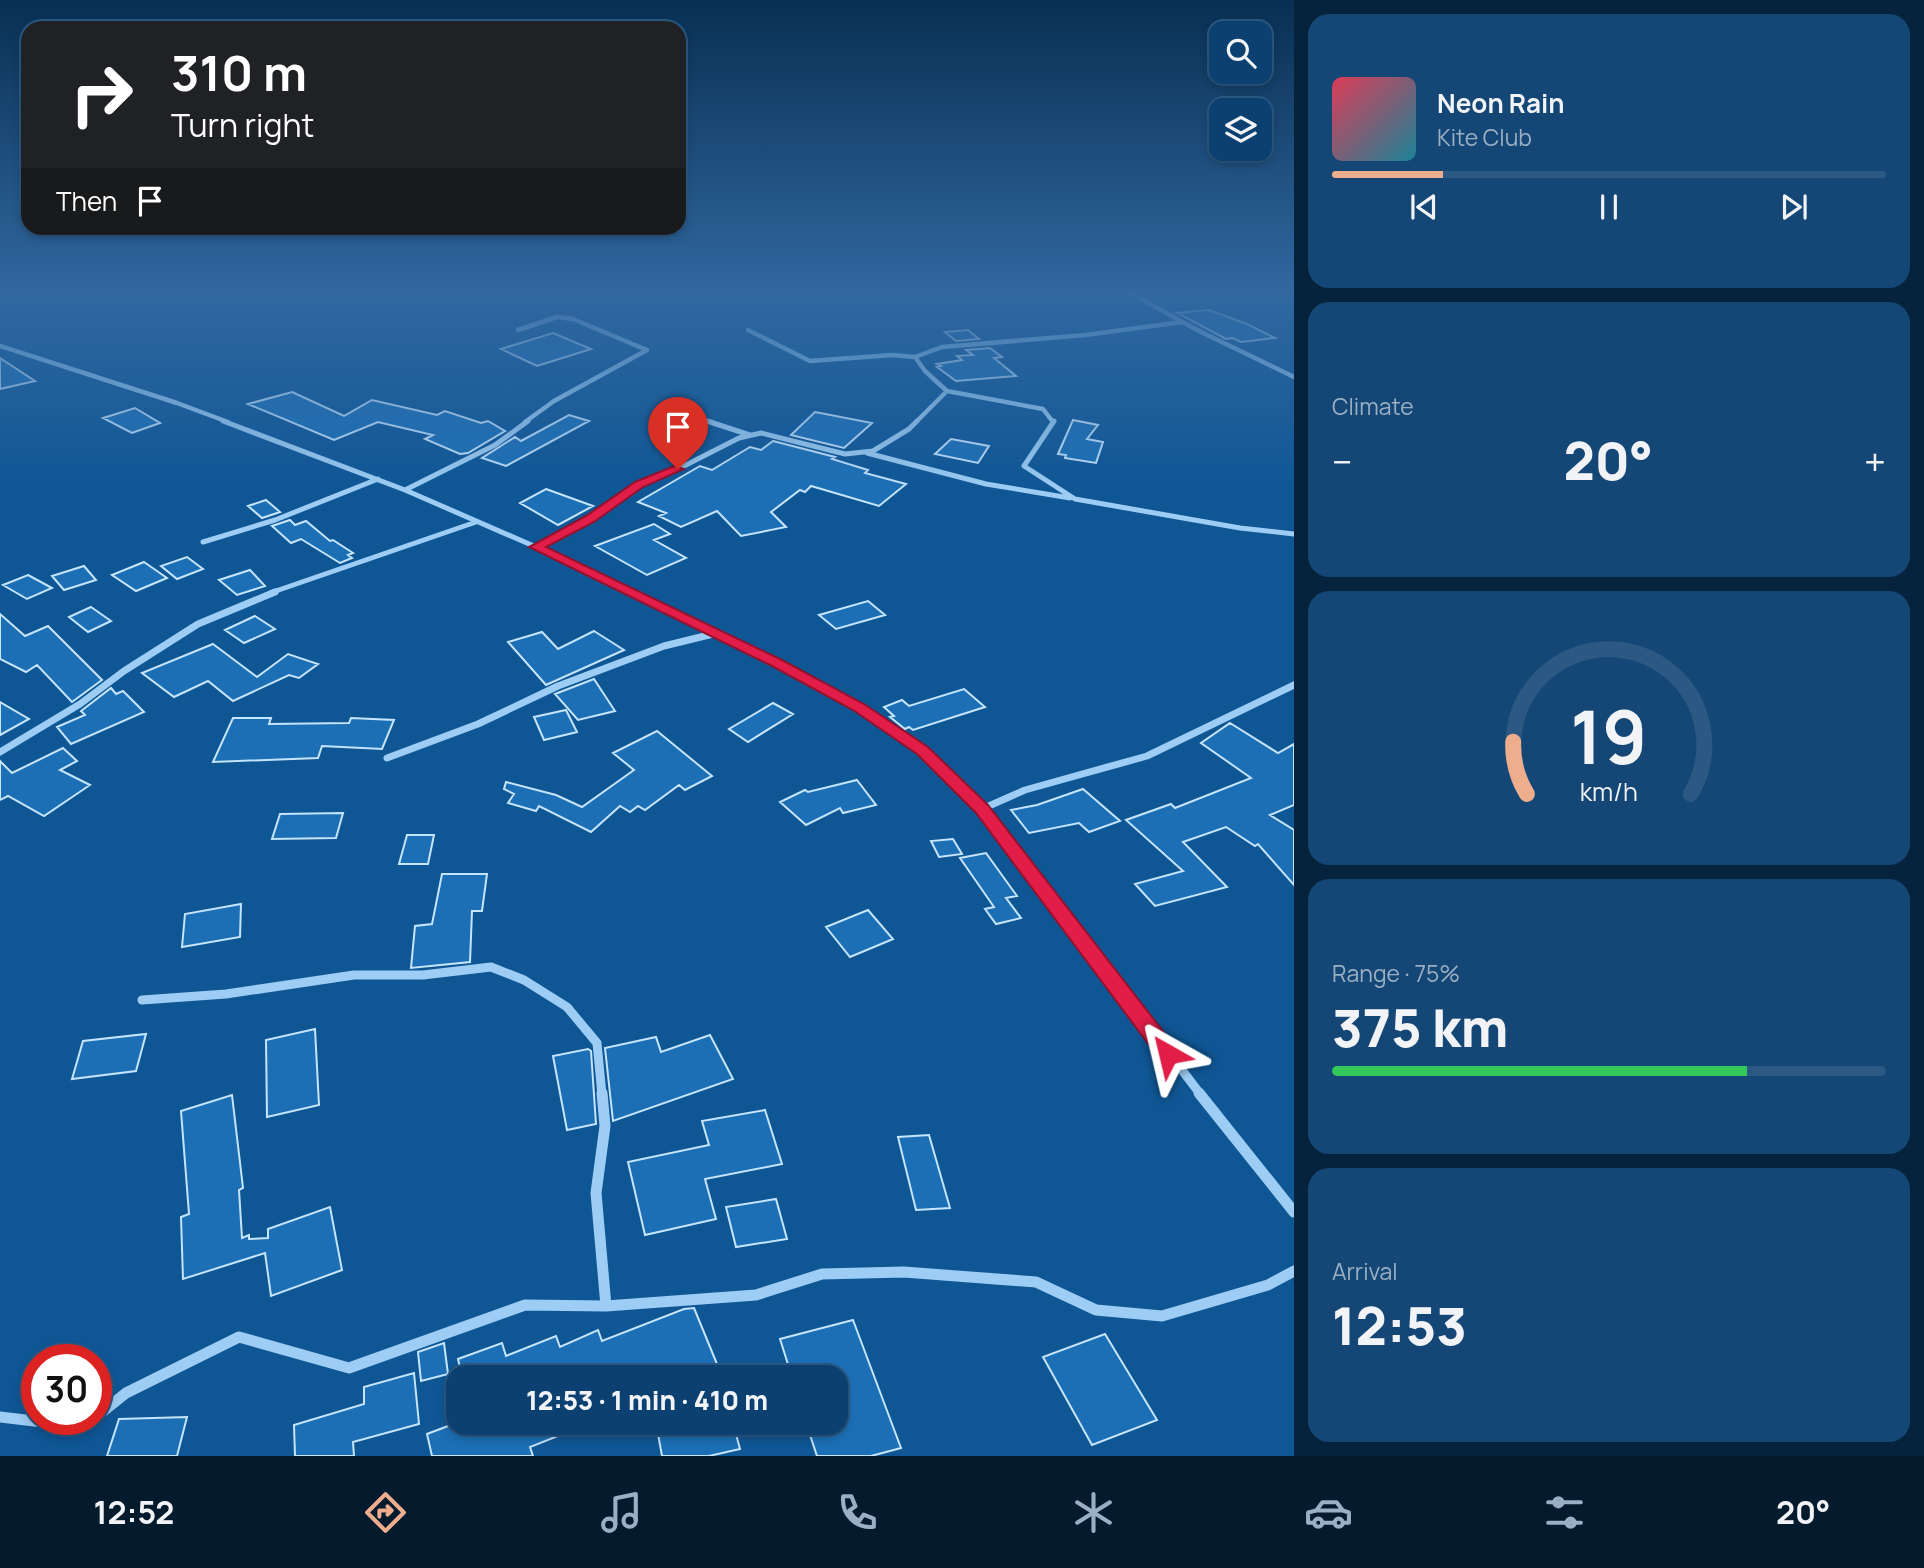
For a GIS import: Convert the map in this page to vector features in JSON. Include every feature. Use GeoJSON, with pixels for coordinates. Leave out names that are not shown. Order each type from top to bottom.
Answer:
{"type":"FeatureCollection","features":[{"type":"Feature","properties":{"kind":"street"},"geometry":{"type":"LineString","coordinates":[[31,356],[177,403],[378,479],[536,547],[859,707],[923,750],[982,809],[1168,1054],[1294,1212]]}},
{"type":"Feature","properties":{"kind":"street"},"geometry":{"type":"LineString","coordinates":[[405,490],[495,444],[554,401],[636,356]]}},
{"type":"Feature","properties":{"kind":"street"},"geometry":{"type":"LineString","coordinates":[[802,356],[810,360],[876,356]]}},
{"type":"Feature","properties":{"kind":"street"},"geometry":{"type":"LineString","coordinates":[[903,356],[918,356]]}},
{"type":"Feature","properties":{"kind":"street"},"geometry":{"type":"LineString","coordinates":[[1251,356],[1294,377]]}},
{"type":"Feature","properties":{"kind":"street"},"geometry":{"type":"LineString","coordinates":[[915,357],[925,372],[947,390],[1042,410],[1054,421],[1024,466],[1075,499]]}},
{"type":"Feature","properties":{"kind":"street"},"geometry":{"type":"LineString","coordinates":[[536,547],[590,519],[639,484],[678,469],[739,438],[761,433],[845,454],[873,451],[909,429],[947,390]]}},
{"type":"Feature","properties":{"kind":"street"},"geometry":{"type":"LineString","coordinates":[[677,415],[699,418],[750,435]]}},
{"type":"Feature","properties":{"kind":"street"},"geometry":{"type":"LineString","coordinates":[[863,452],[986,484],[1240,528],[1294,534]]}},
{"type":"Feature","properties":{"kind":"street"},"geometry":{"type":"LineString","coordinates":[[203,542],[275,520],[378,479]]}},
{"type":"Feature","properties":{"kind":"street"},"geometry":{"type":"LineString","coordinates":[[0,752],[80,704],[124,671],[198,624],[268,594],[476,522]]}},
{"type":"Feature","properties":{"kind":"street"},"geometry":{"type":"LineString","coordinates":[[387,758],[478,724],[558,686],[664,646],[714,633]]}},
{"type":"Feature","properties":{"kind":"street"},"geometry":{"type":"LineString","coordinates":[[982,809],[1025,790],[1147,756],[1294,685]]}},
{"type":"Feature","properties":{"kind":"street"},"geometry":{"type":"LineString","coordinates":[[142,1000],[226,994],[354,975],[423,975],[491,967],[524,980],[567,1007],[597,1044],[605,1126],[596,1194],[606,1306]]}},
{"type":"Feature","properties":{"kind":"street"},"geometry":{"type":"LineString","coordinates":[[112,1404],[126,1393],[239,1337],[349,1368],[525,1305],[606,1306],[756,1296],[822,1274],[904,1272],[1035,1282],[1096,1310],[1162,1316],[1268,1285],[1294,1271]]}},
{"type":"Feature","properties":{"kind":"street"},"geometry":{"type":"LineString","coordinates":[[0,1417],[21,1420]]}},
{"type":"Feature","properties":{"kind":"building"},"geometry":{"type":"Polygon","coordinates":[[[516,356],[569,356],[537,366],[516,356]]]}},
{"type":"Feature","properties":{"kind":"building"},"geometry":{"type":"Polygon","coordinates":[[[957,356],[1001,356],[994,358],[1016,376],[956,381],[937,367],[941,366],[937,364],[962,360],[957,356]]]}},
{"type":"Feature","properties":{"kind":"building"},"geometry":{"type":"Polygon","coordinates":[[[0,358],[35,381],[0,389],[0,358]]]}},
{"type":"Feature","properties":{"kind":"building"},"geometry":{"type":"Polygon","coordinates":[[[292,392],[344,416],[372,400],[437,415],[445,411],[481,423],[488,421],[505,431],[468,453],[460,454],[425,439],[433,435],[378,422],[334,440],[248,404],[292,392]]]}},
{"type":"Feature","properties":{"kind":"building"},"geometry":{"type":"Polygon","coordinates":[[[135,408],[160,423],[132,433],[103,418],[135,408]]]}},
{"type":"Feature","properties":{"kind":"building"},"geometry":{"type":"Polygon","coordinates":[[[815,412],[872,423],[844,448],[791,435],[815,412]]]}},
{"type":"Feature","properties":{"kind":"building"},"geometry":{"type":"Polygon","coordinates":[[[569,415],[589,421],[506,466],[482,458],[515,437],[521,441],[569,415]]]}},
{"type":"Feature","properties":{"kind":"building"},"geometry":{"type":"Polygon","coordinates":[[[1073,420],[1098,425],[1087,439],[1103,442],[1096,463],[1065,458],[1066,455],[1058,454],[1073,420]]]}},
{"type":"Feature","properties":{"kind":"building"},"geometry":{"type":"Polygon","coordinates":[[[951,439],[989,446],[978,463],[935,454],[951,439]]]}},
{"type":"Feature","properties":{"kind":"building"},"geometry":{"type":"Polygon","coordinates":[[[773,441],[835,457],[832,459],[868,470],[865,473],[906,484],[879,506],[811,486],[805,492],[800,490],[771,512],[786,527],[741,536],[717,511],[681,527],[659,516],[666,513],[638,502],[700,466],[712,470],[750,447],[761,450],[773,441]]]}},
{"type":"Feature","properties":{"kind":"building"},"geometry":{"type":"Polygon","coordinates":[[[546,489],[593,506],[558,525],[520,503],[546,489]]]}},
{"type":"Feature","properties":{"kind":"building"},"geometry":{"type":"Polygon","coordinates":[[[266,500],[280,512],[262,518],[248,506],[266,500]]]}},
{"type":"Feature","properties":{"kind":"building"},"geometry":{"type":"Polygon","coordinates":[[[290,520],[295,525],[306,521],[330,541],[333,540],[353,553],[348,555],[352,558],[340,563],[301,539],[291,543],[272,526],[290,520]]]}},
{"type":"Feature","properties":{"kind":"building"},"geometry":{"type":"Polygon","coordinates":[[[654,524],[670,534],[654,540],[686,558],[647,575],[595,546],[654,524]]]}},
{"type":"Feature","properties":{"kind":"building"},"geometry":{"type":"Polygon","coordinates":[[[187,557],[203,569],[177,579],[161,566],[187,557]]]}},
{"type":"Feature","properties":{"kind":"building"},"geometry":{"type":"Polygon","coordinates":[[[144,562],[167,578],[136,591],[112,575],[144,562]]]}},
{"type":"Feature","properties":{"kind":"building"},"geometry":{"type":"Polygon","coordinates":[[[84,566],[96,580],[64,590],[52,576],[84,566]]]}},
{"type":"Feature","properties":{"kind":"building"},"geometry":{"type":"Polygon","coordinates":[[[250,570],[265,586],[237,595],[219,580],[250,570]]]}},
{"type":"Feature","properties":{"kind":"building"},"geometry":{"type":"Polygon","coordinates":[[[28,575],[52,588],[27,599],[3,585],[28,575]]]}},
{"type":"Feature","properties":{"kind":"building"},"geometry":{"type":"Polygon","coordinates":[[[868,601],[885,615],[836,629],[819,615],[868,601]]]}},
{"type":"Feature","properties":{"kind":"building"},"geometry":{"type":"Polygon","coordinates":[[[91,607],[111,621],[88,632],[69,617],[91,607]]]}},
{"type":"Feature","properties":{"kind":"building"},"geometry":{"type":"Polygon","coordinates":[[[0,614],[25,636],[48,626],[102,680],[72,702],[37,665],[26,672],[0,659],[0,614]]]}},
{"type":"Feature","properties":{"kind":"building"},"geometry":{"type":"Polygon","coordinates":[[[255,616],[275,629],[244,643],[225,630],[255,616]]]}},
{"type":"Feature","properties":{"kind":"building"},"geometry":{"type":"Polygon","coordinates":[[[594,631],[624,650],[546,685],[508,642],[542,632],[558,649],[594,631]]]}},
{"type":"Feature","properties":{"kind":"building"},"geometry":{"type":"Polygon","coordinates":[[[213,644],[257,677],[288,654],[318,664],[299,678],[289,675],[233,701],[208,681],[174,697],[142,673],[213,644]]]}},
{"type":"Feature","properties":{"kind":"building"},"geometry":{"type":"Polygon","coordinates":[[[594,679],[615,711],[578,720],[555,694],[594,679]]]}},
{"type":"Feature","properties":{"kind":"building"},"geometry":{"type":"Polygon","coordinates":[[[111,688],[116,694],[123,691],[144,712],[71,744],[57,727],[85,715],[81,711],[111,688]]]}},
{"type":"Feature","properties":{"kind":"building"},"geometry":{"type":"Polygon","coordinates":[[[964,689],[985,707],[913,730],[909,727],[905,729],[890,717],[894,716],[884,707],[902,700],[909,706],[964,689]]]}},
{"type":"Feature","properties":{"kind":"building"},"geometry":{"type":"Polygon","coordinates":[[[0,702],[29,719],[0,735],[0,702]]]}},
{"type":"Feature","properties":{"kind":"building"},"geometry":{"type":"Polygon","coordinates":[[[773,703],[793,714],[748,742],[729,729],[773,703]]]}},
{"type":"Feature","properties":{"kind":"building"},"geometry":{"type":"Polygon","coordinates":[[[566,710],[577,732],[544,740],[534,717],[566,710]]]}},
{"type":"Feature","properties":{"kind":"building"},"geometry":{"type":"Polygon","coordinates":[[[233,718],[271,718],[269,724],[349,723],[351,718],[394,720],[382,749],[322,746],[318,758],[213,762],[233,718]]]}},
{"type":"Feature","properties":{"kind":"building"},"geometry":{"type":"Polygon","coordinates":[[[1230,723],[1278,753],[1294,744],[1294,805],[1270,815],[1294,830],[1294,885],[1258,844],[1255,846],[1226,827],[1183,842],[1227,887],[1155,906],[1135,884],[1183,871],[1126,820],[1171,804],[1175,808],[1251,778],[1201,743],[1230,723]]]}},
{"type":"Feature","properties":{"kind":"building"},"geometry":{"type":"Polygon","coordinates":[[[657,731],[712,776],[685,790],[679,785],[645,810],[638,806],[630,812],[620,806],[591,832],[539,806],[536,811],[508,803],[514,794],[504,789],[506,782],[556,795],[582,807],[634,770],[613,753],[657,731]]]}},
{"type":"Feature","properties":{"kind":"building"},"geometry":{"type":"Polygon","coordinates":[[[63,748],[77,761],[60,770],[90,785],[44,816],[8,796],[0,800],[0,761],[12,773],[63,748]]]}},
{"type":"Feature","properties":{"kind":"building"},"geometry":{"type":"Polygon","coordinates":[[[857,780],[876,805],[843,813],[840,808],[806,825],[780,802],[805,790],[808,792],[857,780]]]}},
{"type":"Feature","properties":{"kind":"building"},"geometry":{"type":"Polygon","coordinates":[[[1083,789],[1120,821],[1089,832],[1079,823],[1029,833],[1011,810],[1037,805],[1083,789]]]}},
{"type":"Feature","properties":{"kind":"building"},"geometry":{"type":"Polygon","coordinates":[[[343,813],[336,838],[272,839],[280,814],[343,813]]]}},
{"type":"Feature","properties":{"kind":"building"},"geometry":{"type":"Polygon","coordinates":[[[407,835],[434,835],[428,864],[399,864],[407,835]]]}},
{"type":"Feature","properties":{"kind":"building"},"geometry":{"type":"Polygon","coordinates":[[[953,839],[962,854],[939,857],[931,841],[953,839]]]}},
{"type":"Feature","properties":{"kind":"building"},"geometry":{"type":"Polygon","coordinates":[[[986,853],[1017,896],[1006,898],[1021,918],[996,924],[985,909],[994,907],[960,858],[986,853]]]}},
{"type":"Feature","properties":{"kind":"building"},"geometry":{"type":"Polygon","coordinates":[[[442,874],[487,874],[482,911],[472,911],[470,962],[411,968],[415,926],[432,924],[442,874]]]}},
{"type":"Feature","properties":{"kind":"building"},"geometry":{"type":"Polygon","coordinates":[[[241,904],[240,937],[182,947],[185,914],[241,904]]]}},
{"type":"Feature","properties":{"kind":"building"},"geometry":{"type":"Polygon","coordinates":[[[868,910],[893,939],[850,957],[826,927],[868,910]]]}},
{"type":"Feature","properties":{"kind":"building"},"geometry":{"type":"Polygon","coordinates":[[[315,1029],[319,1105],[267,1117],[266,1040],[315,1029]]]}},
{"type":"Feature","properties":{"kind":"building"},"geometry":{"type":"Polygon","coordinates":[[[146,1034],[136,1071],[72,1079],[83,1041],[146,1034]]]}},
{"type":"Feature","properties":{"kind":"building"},"geometry":{"type":"Polygon","coordinates":[[[710,1035],[733,1079],[613,1121],[605,1048],[656,1037],[661,1052],[710,1035]]]}},
{"type":"Feature","properties":{"kind":"building"},"geometry":{"type":"Polygon","coordinates":[[[588,1049],[591,1051],[596,1124],[567,1130],[553,1056],[588,1049]]]}},
{"type":"Feature","properties":{"kind":"building"},"geometry":{"type":"Polygon","coordinates":[[[232,1095],[243,1188],[239,1190],[242,1238],[249,1235],[249,1239],[268,1238],[268,1229],[330,1207],[342,1270],[271,1296],[265,1253],[183,1279],[181,1217],[189,1214],[181,1111],[232,1095]]]}},
{"type":"Feature","properties":{"kind":"building"},"geometry":{"type":"Polygon","coordinates":[[[765,1110],[782,1164],[705,1179],[716,1219],[645,1235],[628,1162],[709,1145],[702,1121],[765,1110]]]}},
{"type":"Feature","properties":{"kind":"building"},"geometry":{"type":"Polygon","coordinates":[[[929,1135],[950,1208],[916,1210],[898,1137],[929,1135]]]}},
{"type":"Feature","properties":{"kind":"building"},"geometry":{"type":"Polygon","coordinates":[[[776,1199],[787,1239],[736,1247],[726,1207],[776,1199]]]}},
{"type":"Feature","properties":{"kind":"building"},"geometry":{"type":"Polygon","coordinates":[[[694,1308],[717,1364],[459,1365],[458,1359],[502,1343],[506,1356],[556,1336],[560,1347],[598,1330],[602,1341],[684,1309],[694,1308]]]}},
{"type":"Feature","properties":{"kind":"building"},"geometry":{"type":"Polygon","coordinates":[[[853,1320],[901,1448],[871,1456],[817,1456],[810,1435],[848,1435],[848,1365],[788,1365],[780,1339],[853,1320]]]}},
{"type":"Feature","properties":{"kind":"building"},"geometry":{"type":"Polygon","coordinates":[[[1105,1334],[1157,1420],[1092,1445],[1043,1357],[1105,1334]]]}},
{"type":"Feature","properties":{"kind":"building"},"geometry":{"type":"Polygon","coordinates":[[[444,1343],[446,1375],[421,1381],[418,1352],[444,1343]]]}},
{"type":"Feature","properties":{"kind":"building"},"geometry":{"type":"Polygon","coordinates":[[[414,1373],[419,1424],[353,1442],[354,1456],[295,1456],[294,1425],[364,1404],[364,1387],[414,1373]]]}},
{"type":"Feature","properties":{"kind":"building"},"geometry":{"type":"Polygon","coordinates":[[[187,1417],[177,1456],[107,1456],[119,1419],[187,1417]]]}},
{"type":"Feature","properties":{"kind":"building"},"geometry":{"type":"Polygon","coordinates":[[[446,1427],[446,1435],[560,1435],[530,1447],[533,1456],[432,1456],[427,1434],[446,1427]]]}},
{"type":"Feature","properties":{"kind":"building"},"geometry":{"type":"Polygon","coordinates":[[[658,1435],[736,1435],[740,1449],[709,1456],[662,1456],[658,1435]]]}},
{"type":"Feature","properties":{"kind":"route"},"geometry":{"type":"LineString","coordinates":[[678,469],[639,484],[590,519],[536,547],[777,663],[859,707],[923,750],[982,809],[1168,1054]]}}]}
